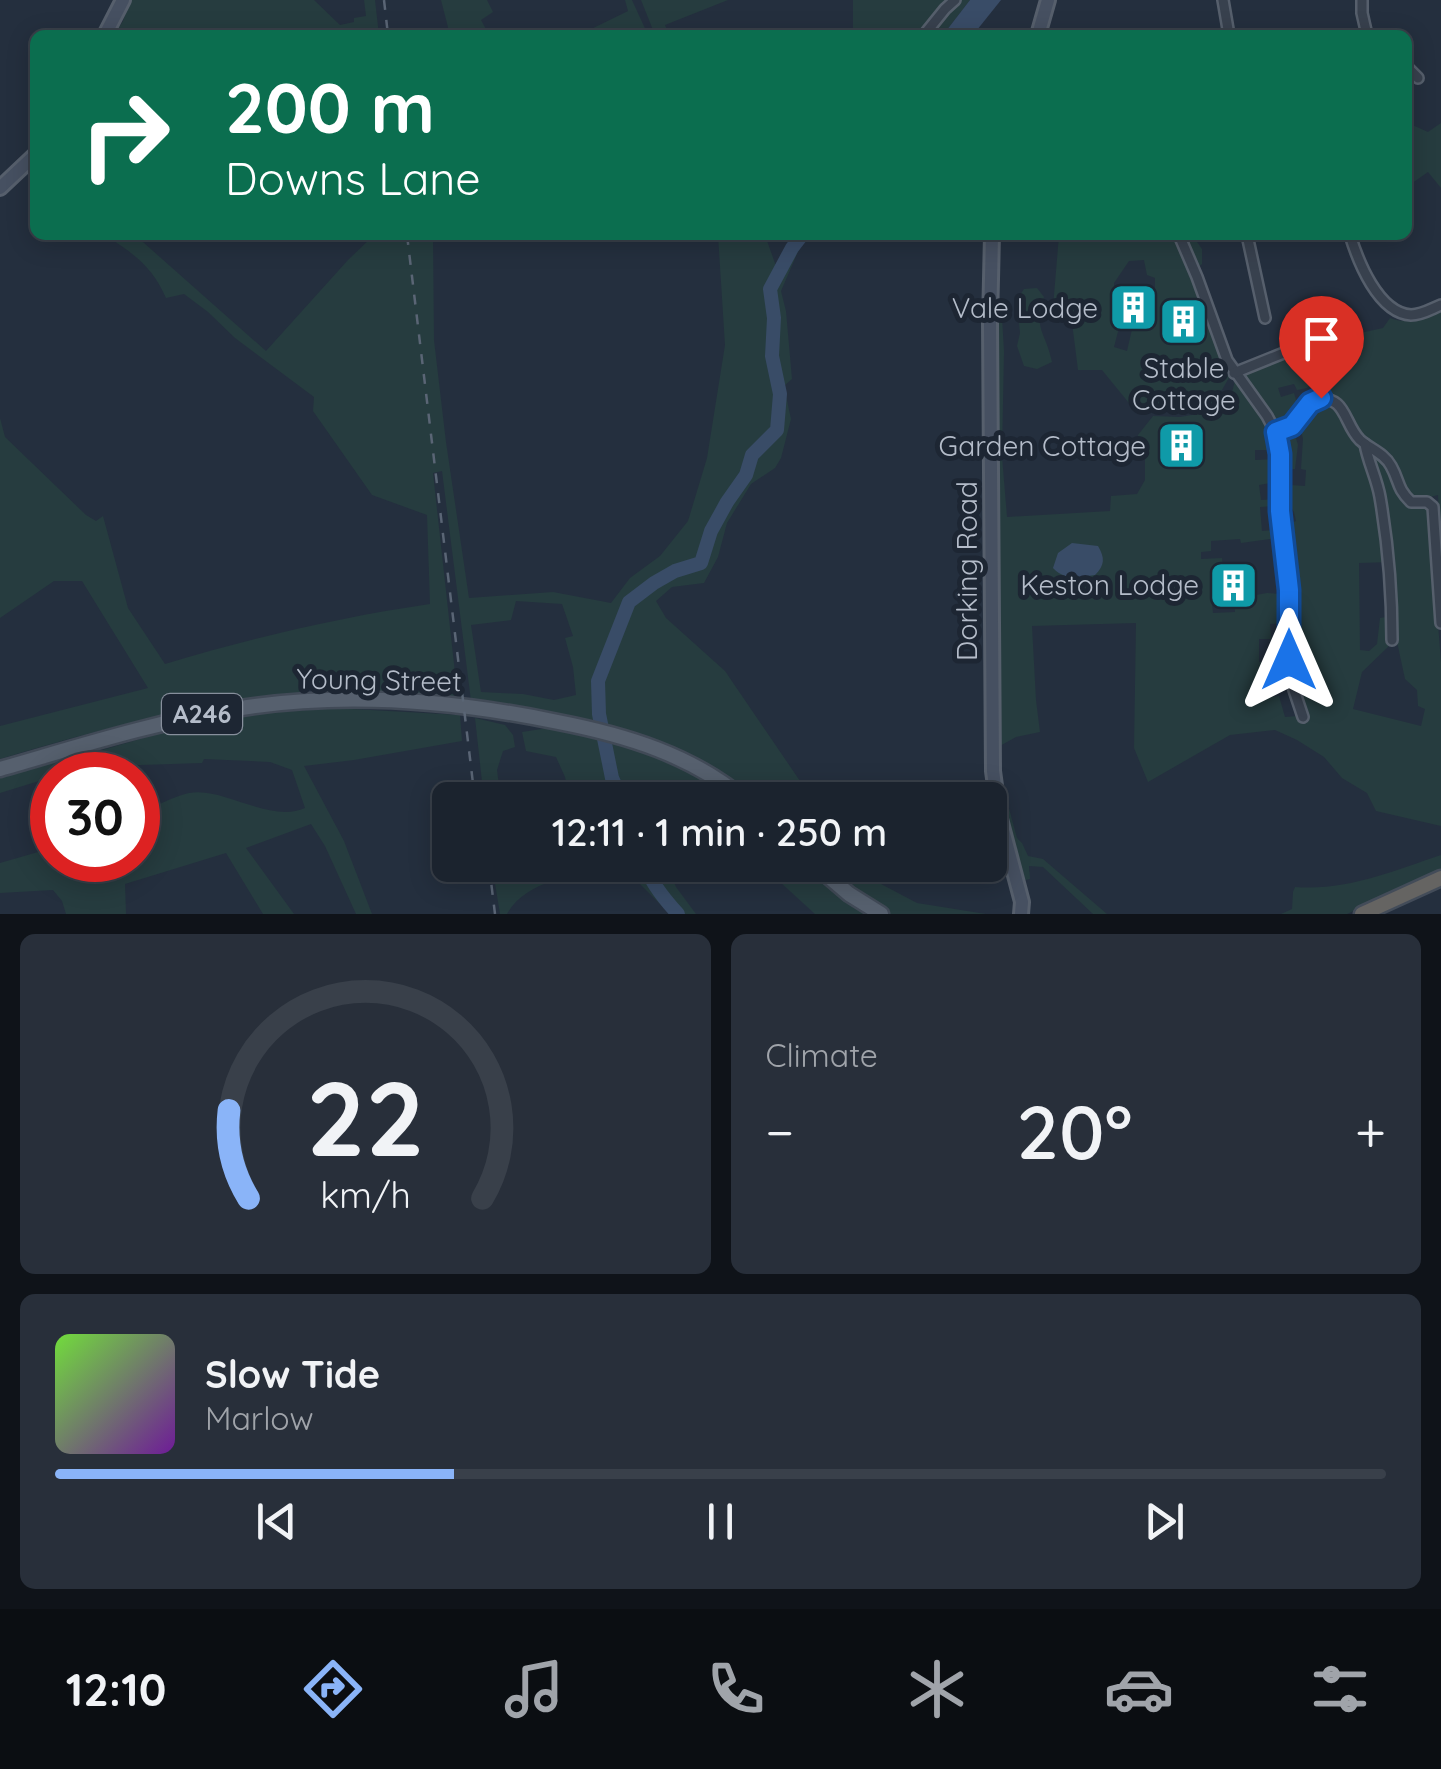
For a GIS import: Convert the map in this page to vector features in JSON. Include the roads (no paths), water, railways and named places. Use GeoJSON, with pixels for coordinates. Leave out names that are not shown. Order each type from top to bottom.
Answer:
{"type":"FeatureCollection","features":[{"type":"Feature","properties":{"kind":"highway"},"geometry":{"type":"LineString","coordinates":[[1362,914],[1441,878]]}},
{"type":"Feature","properties":{"kind":"main road"},"geometry":{"type":"LineString","coordinates":[[107,30],[122,0]]}},
{"type":"Feature","properties":{"kind":"main road"},"geometry":{"type":"LineString","coordinates":[[1039,30],[1048,0]]}},
{"type":"Feature","properties":{"kind":"main road"},"geometry":{"type":"LineString","coordinates":[[0,188],[30,160]]}},
{"type":"Feature","properties":{"kind":"main road","name":"Dorking Road"},"geometry":{"type":"LineString","coordinates":[[992,240],[994,771],[999,815],[1024,910]]}},
{"type":"Feature","properties":{"kind":"main road","name":"Young Street"},"geometry":{"type":"LineString","coordinates":[[0,769],[167,722],[275,703],[363,699],[411,700],[494,710],[567,724],[641,742],[698,768],[719,782]]}},
{"type":"Feature","properties":{"kind":"main road"},"geometry":{"type":"LineString","coordinates":[[834,882],[881,914]]}},
{"type":"Feature","properties":{"kind":"street"},"geometry":{"type":"LineString","coordinates":[[928,30],[955,0]]}},
{"type":"Feature","properties":{"kind":"street"},"geometry":{"type":"LineString","coordinates":[[1224,0],[1228,30]]}},
{"type":"Feature","properties":{"kind":"street"},"geometry":{"type":"LineString","coordinates":[[1362,0],[1367,30]]}},
{"type":"Feature","properties":{"kind":"street"},"geometry":{"type":"LineString","coordinates":[[1412,72],[1418,78]]}},
{"type":"Feature","properties":{"kind":"street"},"geometry":{"type":"LineString","coordinates":[[1181,240],[1222,349],[1234,373],[1276,432],[1289,590],[1289,660],[1303,717]]}},
{"type":"Feature","properties":{"kind":"street"},"geometry":{"type":"LineString","coordinates":[[1248,240],[1265,318]]}},
{"type":"Feature","properties":{"kind":"street"},"geometry":{"type":"LineString","coordinates":[[1352,240],[1372,284],[1392,308],[1412,315],[1441,305]]}},
{"type":"Feature","properties":{"kind":"street"},"geometry":{"type":"LineString","coordinates":[[1234,373],[1316,340]]}},
{"type":"Feature","properties":{"kind":"street"},"geometry":{"type":"LineString","coordinates":[[1276,432],[1292,426],[1315,399],[1328,398],[1340,408],[1356,435],[1391,466],[1400,491],[1411,502],[1427,502],[1432,507],[1441,623]]}},
{"type":"Feature","properties":{"kind":"street"},"geometry":{"type":"LineString","coordinates":[[1365,444],[1382,512],[1392,640]]}},
{"type":"Feature","properties":{"kind":"water"},"geometry":{"type":"Polygon","coordinates":[[[970,0],[1001,0],[977,30],[947,30],[970,0]]]}},
{"type":"Feature","properties":{"kind":"water"},"geometry":{"type":"Polygon","coordinates":[[[1072,543],[1098,546],[1103,561],[1095,575],[1067,576],[1053,568],[1058,553],[1072,543]]]}},
{"type":"Feature","properties":{"kind":"waterway"},"geometry":{"type":"LineString","coordinates":[[614,782],[599,714],[598,681],[629,602],[675,571],[701,563],[711,531],[746,475],[752,455],[777,430],[780,394],[772,356],[774,318],[770,289],[798,240]]}},
{"type":"Feature","properties":{"kind":"waterway"},"geometry":{"type":"LineString","coordinates":[[653,882],[678,914]]}},
{"type":"Feature","properties":{"kind":"railway"},"geometry":{"type":"LineString","coordinates":[[384,0],[387,30]]}},
{"type":"Feature","properties":{"kind":"railway"},"geometry":{"type":"LineString","coordinates":[[408,240],[473,782]]}},
{"type":"Feature","properties":{"kind":"railway"},"geometry":{"type":"LineString","coordinates":[[491,882],[495,914]]}},
{"type":"Feature","properties":{"kind":"place","name":"Vale Lodge"},"geometry":{"type":"Point","coordinates":[1133,308]}},
{"type":"Feature","properties":{"kind":"place","name":"Stable Cottage"},"geometry":{"type":"Point","coordinates":[1184,321]}},
{"type":"Feature","properties":{"kind":"place","name":"Garden Cottage"},"geometry":{"type":"Point","coordinates":[1181,446]}},
{"type":"Feature","properties":{"kind":"place","name":"Keston Lodge"},"geometry":{"type":"Point","coordinates":[1234,585]}}]}
